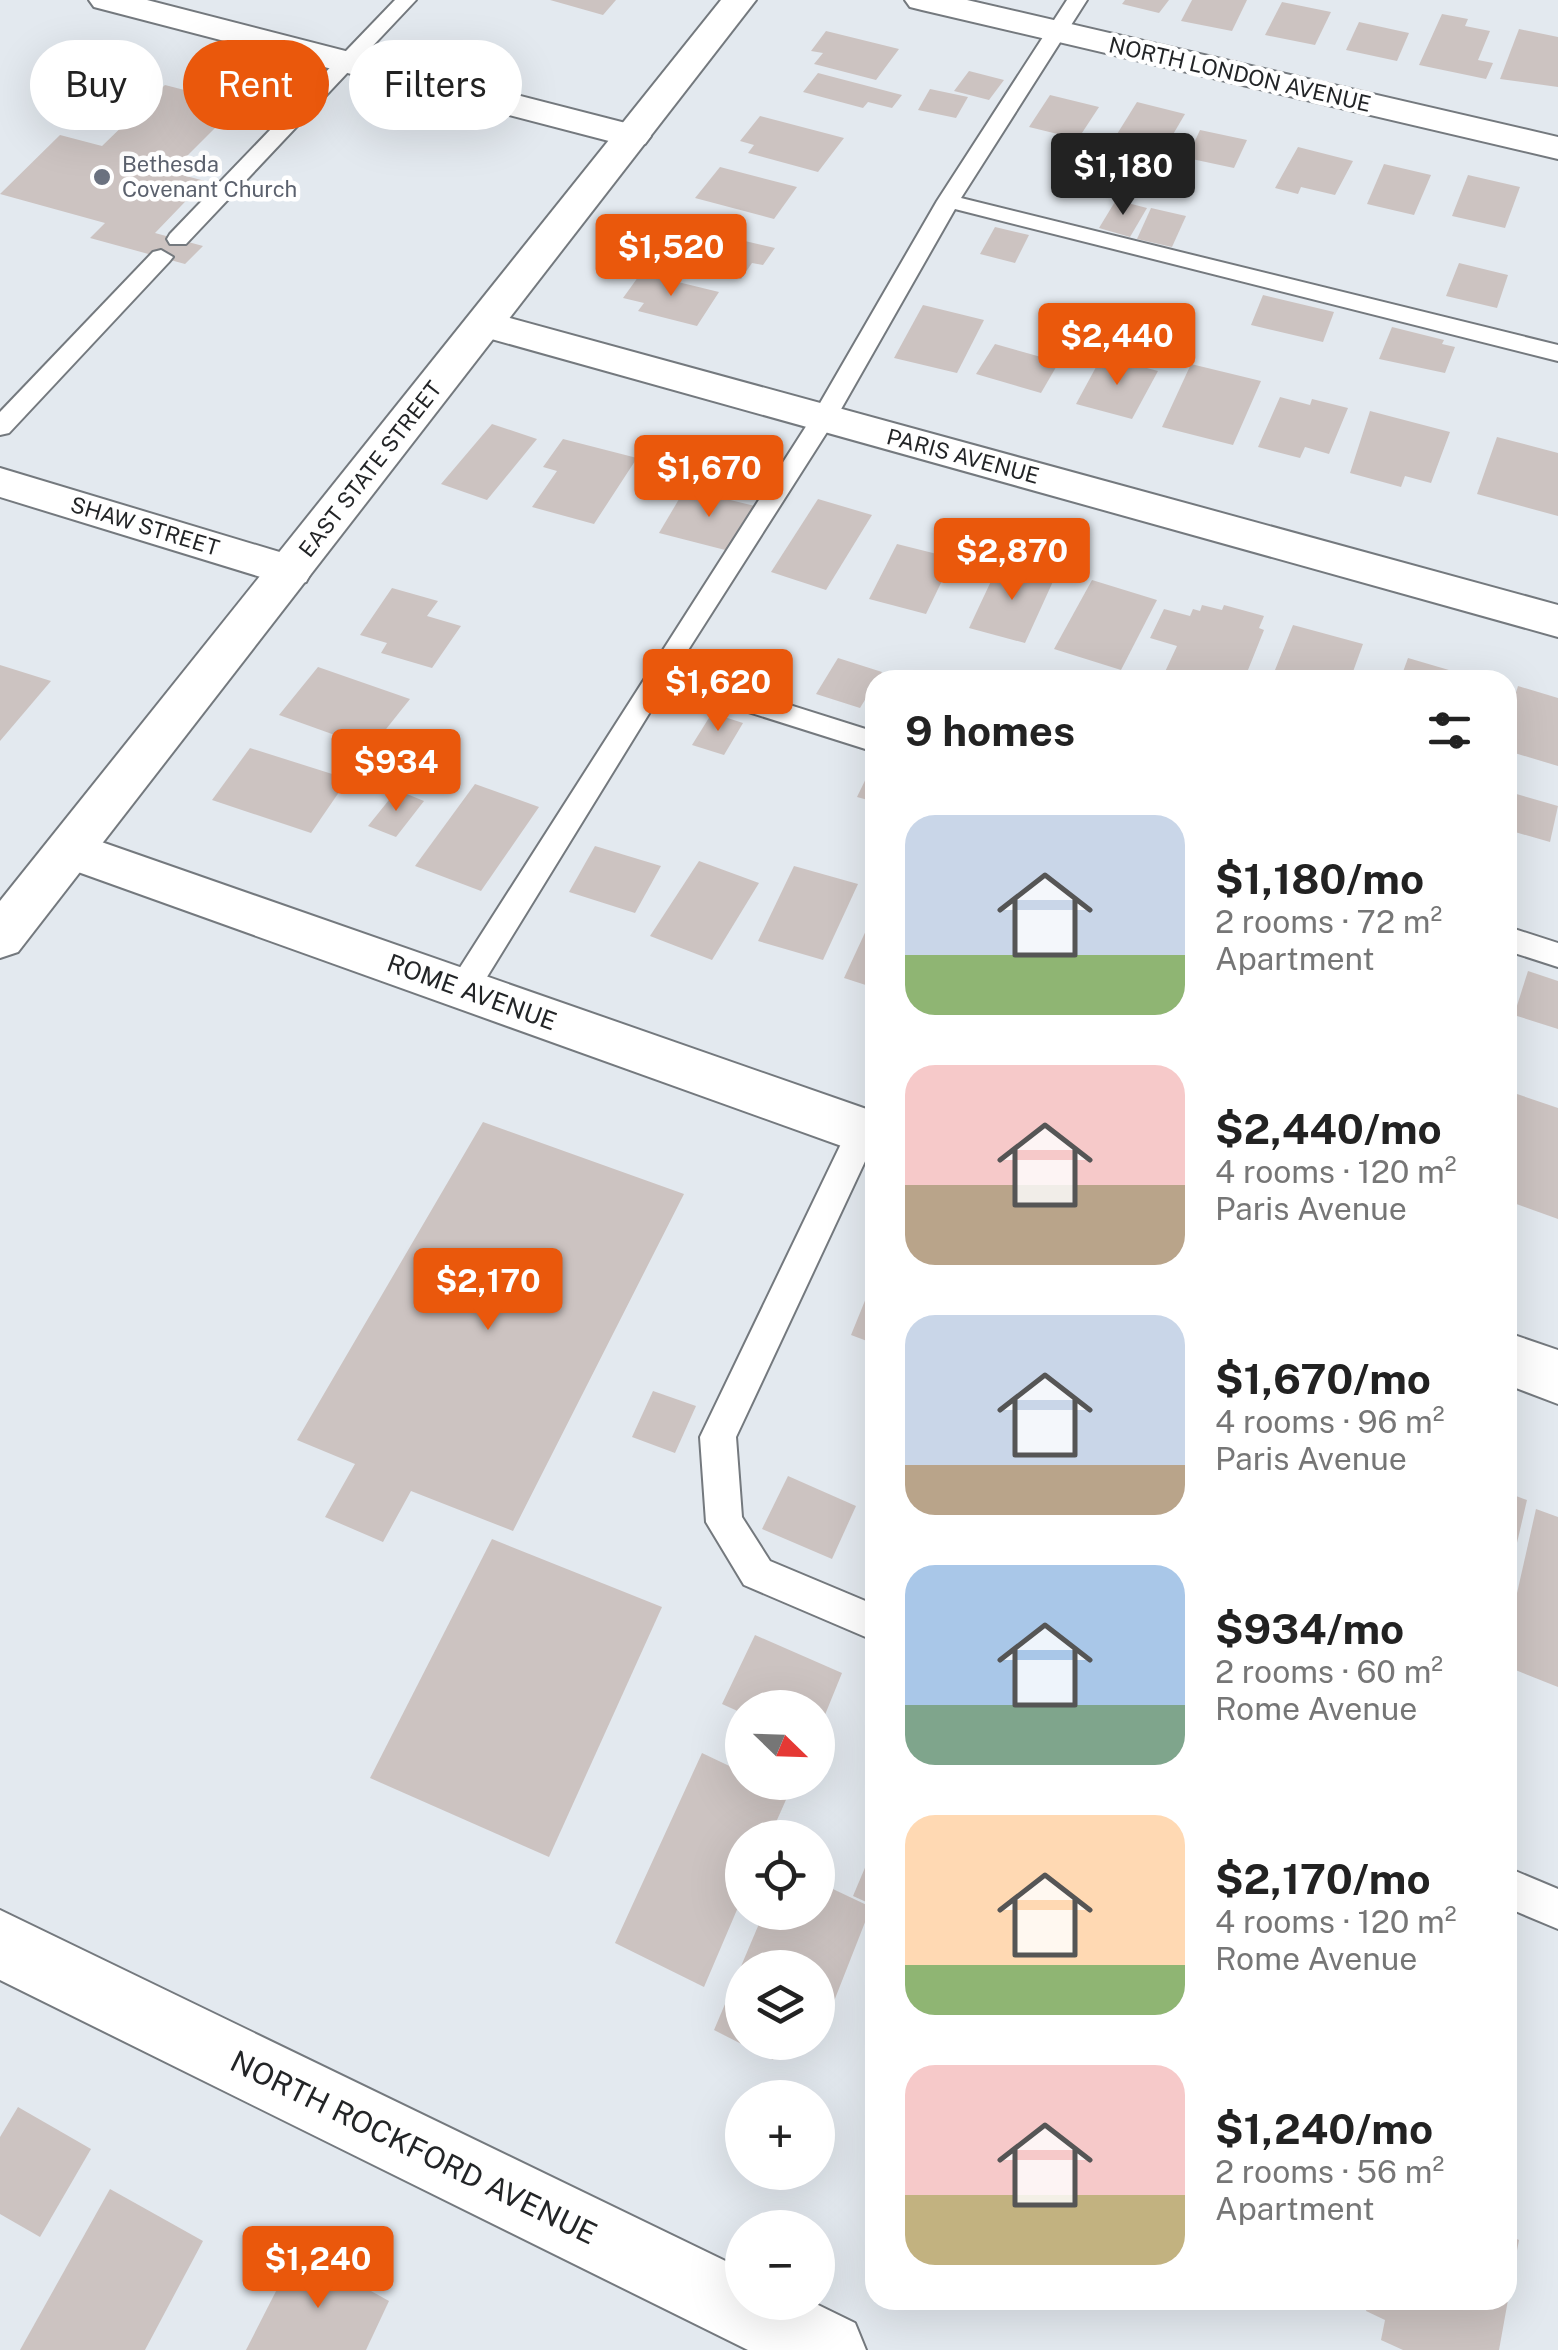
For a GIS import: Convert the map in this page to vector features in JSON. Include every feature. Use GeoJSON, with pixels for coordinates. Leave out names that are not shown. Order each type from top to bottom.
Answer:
{"type":"FeatureCollection","features":[{"type":"Feature","properties":{"kind":"street"},"geometry":{"type":"LineString","coordinates":[[106,0],[632,136]]}},
{"type":"Feature","properties":{"kind":"street","name":"EAST STATE STREET"},"geometry":{"type":"LineString","coordinates":[[0,938],[739,0]]}},
{"type":"Feature","properties":{"kind":"street","name":"NORTH LONDON AVENUE"},"geometry":{"type":"LineString","coordinates":[[922,0],[1558,148]]}},
{"type":"Feature","properties":{"kind":"street","name":"PARIS AVENUE"},"geometry":{"type":"LineString","coordinates":[[484,324],[1558,620]]}},
{"type":"Feature","properties":{"kind":"street","name":"SHAW STREET"},"geometry":{"type":"LineString","coordinates":[[0,482],[290,571]]}},
{"type":"Feature","properties":{"kind":"street","name":"ROME AVENUE"},"geometry":{"type":"LineString","coordinates":[[70,850],[865,1132]]}},
{"type":"Feature","properties":{"kind":"street"},"geometry":{"type":"LineString","coordinates":[[1517,1362],[1558,1377]]}},
{"type":"Feature","properties":{"kind":"street","name":"NORTH ROCKFORD AVENUE"},"geometry":{"type":"LineString","coordinates":[[0,1944],[828,2350]]}},
{"type":"Feature","properties":{"kind":"lane"},"geometry":{"type":"LineString","coordinates":[[178,239],[406,0]]}},
{"type":"Feature","properties":{"kind":"lane"},"geometry":{"type":"LineString","coordinates":[[463,989],[658,674],[824,418],[948,201],[1077,0]]}},
{"type":"Feature","properties":{"kind":"lane"},"geometry":{"type":"LineString","coordinates":[[948,201],[1558,353]]}},
{"type":"Feature","properties":{"kind":"lane"},"geometry":{"type":"LineString","coordinates":[[0,427],[161,258]]}},
{"type":"Feature","properties":{"kind":"lane"},"geometry":{"type":"LineString","coordinates":[[658,674],[865,739]]}},
{"type":"Feature","properties":{"kind":"lane"},"geometry":{"type":"LineString","coordinates":[[1517,942],[1558,955]]}},
{"type":"Feature","properties":{"kind":"lane"},"geometry":{"type":"LineString","coordinates":[[865,1141],[718,1438],[724,1522],[757,1573],[865,1619]]}},
{"type":"Feature","properties":{"kind":"lane"},"geometry":{"type":"LineString","coordinates":[[1517,1892],[1558,1909]]}},
{"type":"Feature","properties":{"kind":"building"},"geometry":{"type":"Polygon","coordinates":[[[550,0],[616,0],[603,15],[550,0]]]}},
{"type":"Feature","properties":{"kind":"building"},"geometry":{"type":"Polygon","coordinates":[[[1125,0],[1169,0],[1159,13],[1122,4],[1125,0]]]}},
{"type":"Feature","properties":{"kind":"building"},"geometry":{"type":"Polygon","coordinates":[[[1192,0],[1247,0],[1232,31],[1181,21],[1192,0]]]}},
{"type":"Feature","properties":{"kind":"building"},"geometry":{"type":"Polygon","coordinates":[[[1282,2],[1331,12],[1315,45],[1265,35],[1282,2]]]}},
{"type":"Feature","properties":{"kind":"building"},"geometry":{"type":"Polygon","coordinates":[[[1442,14],[1468,19],[1465,26],[1490,31],[1478,60],[1493,63],[1486,79],[1419,65],[1442,14]]]}},
{"type":"Feature","properties":{"kind":"building"},"geometry":{"type":"Polygon","coordinates":[[[1359,22],[1409,33],[1397,61],[1346,50],[1359,22]]]}},
{"type":"Feature","properties":{"kind":"building"},"geometry":{"type":"Polygon","coordinates":[[[1519,29],[1558,37],[1558,87],[1500,79],[1519,29]]]}},
{"type":"Feature","properties":{"kind":"building"},"geometry":{"type":"Polygon","coordinates":[[[826,31],[899,49],[876,80],[814,64],[823,53],[811,51],[826,31]]]}},
{"type":"Feature","properties":{"kind":"building"},"geometry":{"type":"Polygon","coordinates":[[[969,71],[1004,80],[989,100],[954,91],[969,71]]]}},
{"type":"Feature","properties":{"kind":"building"},"geometry":{"type":"Polygon","coordinates":[[[818,73],[902,95],[892,108],[868,102],[863,108],[803,92],[818,73]]]}},
{"type":"Feature","properties":{"kind":"building","name":"Bethesda Covenant Church"},"geometry":{"type":"Polygon","coordinates":[[[163,87],[183,90],[183,130],[213,130],[171,172],[205,181],[155,233],[203,246],[185,264],[90,238],[105,223],[0,194],[60,135],[102,146],[119,130],[163,130],[163,87]]]}},
{"type":"Feature","properties":{"kind":"building"},"geometry":{"type":"Polygon","coordinates":[[[930,89],[968,97],[956,118],[918,110],[930,89]]]}},
{"type":"Feature","properties":{"kind":"building"},"geometry":{"type":"Polygon","coordinates":[[[1050,95],[1099,107],[1078,139],[1029,127],[1050,95]]]}},
{"type":"Feature","properties":{"kind":"building"},"geometry":{"type":"Polygon","coordinates":[[[1137,102],[1185,114],[1158,160],[1109,147],[1137,102]]]}},
{"type":"Feature","properties":{"kind":"building"},"geometry":{"type":"Polygon","coordinates":[[[760,116],[844,138],[818,172],[748,153],[754,145],[740,141],[760,116]]]}},
{"type":"Feature","properties":{"kind":"building"},"geometry":{"type":"Polygon","coordinates":[[[1200,130],[1247,140],[1234,168],[1187,158],[1200,130]]]}},
{"type":"Feature","properties":{"kind":"building"},"geometry":{"type":"Polygon","coordinates":[[[1298,147],[1353,161],[1335,195],[1301,187],[1298,194],[1275,188],[1298,147]]]}},
{"type":"Feature","properties":{"kind":"building"},"geometry":{"type":"Polygon","coordinates":[[[1384,164],[1431,175],[1414,215],[1367,204],[1384,164]]]}},
{"type":"Feature","properties":{"kind":"building"},"geometry":{"type":"Polygon","coordinates":[[[720,167],[797,187],[774,219],[695,198],[720,167]]]}},
{"type":"Feature","properties":{"kind":"building"},"geometry":{"type":"Polygon","coordinates":[[[1468,175],[1520,187],[1505,228],[1452,216],[1468,175]]]}},
{"type":"Feature","properties":{"kind":"building"},"geometry":{"type":"Polygon","coordinates":[[[1116,200],[1147,208],[1130,237],[1099,228],[1116,200]]]}},
{"type":"Feature","properties":{"kind":"building"},"geometry":{"type":"Polygon","coordinates":[[[1151,208],[1186,216],[1172,247],[1137,239],[1151,208]]]}},
{"type":"Feature","properties":{"kind":"building"},"geometry":{"type":"Polygon","coordinates":[[[995,227],[1029,235],[1015,263],[980,254],[995,227]]]}},
{"type":"Feature","properties":{"kind":"building"},"geometry":{"type":"Polygon","coordinates":[[[694,229],[775,248],[763,265],[752,263],[741,279],[670,262],[694,229]]]}},
{"type":"Feature","properties":{"kind":"building"},"geometry":{"type":"Polygon","coordinates":[[[1459,263],[1508,275],[1497,308],[1446,296],[1459,263]]]}},
{"type":"Feature","properties":{"kind":"building"},"geometry":{"type":"Polygon","coordinates":[[[641,273],[719,292],[697,326],[638,311],[644,303],[623,298],[641,273]]]}},
{"type":"Feature","properties":{"kind":"building"},"geometry":{"type":"Polygon","coordinates":[[[1263,295],[1334,312],[1323,342],[1251,325],[1263,295]]]}},
{"type":"Feature","properties":{"kind":"building"},"geometry":{"type":"Polygon","coordinates":[[[923,305],[984,320],[957,373],[894,358],[923,305]]]}},
{"type":"Feature","properties":{"kind":"building"},"geometry":{"type":"Polygon","coordinates":[[[1392,327],[1444,340],[1442,344],[1455,347],[1445,373],[1379,359],[1392,327]]]}},
{"type":"Feature","properties":{"kind":"building"},"geometry":{"type":"Polygon","coordinates":[[[995,344],[1059,362],[1041,393],[976,374],[995,344]]]}},
{"type":"Feature","properties":{"kind":"building"},"geometry":{"type":"Polygon","coordinates":[[[1102,356],[1158,371],[1132,419],[1076,404],[1102,356]]]}},
{"type":"Feature","properties":{"kind":"building"},"geometry":{"type":"Polygon","coordinates":[[[1191,364],[1261,381],[1233,445],[1162,427],[1191,364]]]}},
{"type":"Feature","properties":{"kind":"building"},"geometry":{"type":"Polygon","coordinates":[[[1280,397],[1310,405],[1312,399],[1348,408],[1329,454],[1305,447],[1300,458],[1258,447],[1280,397]]]}},
{"type":"Feature","properties":{"kind":"building"},"geometry":{"type":"Polygon","coordinates":[[[1370,411],[1450,432],[1431,483],[1405,476],[1401,487],[1350,473],[1370,411]]]}},
{"type":"Feature","properties":{"kind":"building"},"geometry":{"type":"Polygon","coordinates":[[[492,424],[537,439],[487,500],[441,484],[492,424]]]}},
{"type":"Feature","properties":{"kind":"building"},"geometry":{"type":"Polygon","coordinates":[[[1497,437],[1558,453],[1558,516],[1477,494],[1497,437]]]}},
{"type":"Feature","properties":{"kind":"building"},"geometry":{"type":"Polygon","coordinates":[[[563,439],[637,458],[594,524],[532,507],[557,471],[543,467],[563,439]]]}},
{"type":"Feature","properties":{"kind":"building"},"geometry":{"type":"Polygon","coordinates":[[[685,489],[759,507],[733,552],[659,533],[685,489]]]}},
{"type":"Feature","properties":{"kind":"building"},"geometry":{"type":"Polygon","coordinates":[[[818,499],[872,515],[826,590],[771,572],[818,499]]]}},
{"type":"Feature","properties":{"kind":"building"},"geometry":{"type":"Polygon","coordinates":[[[897,544],[953,558],[926,614],[869,599],[897,544]]]}},
{"type":"Feature","properties":{"kind":"building"},"geometry":{"type":"Polygon","coordinates":[[[1000,562],[1055,577],[1025,643],[969,628],[1000,562]]]}},
{"type":"Feature","properties":{"kind":"building"},"geometry":{"type":"Polygon","coordinates":[[[1092,580],[1157,600],[1121,670],[1054,649],[1092,580]]]}},
{"type":"Feature","properties":{"kind":"building"},"geometry":{"type":"Polygon","coordinates":[[[392,588],[438,601],[427,616],[461,626],[432,668],[381,653],[387,643],[360,635],[392,588]]]}},
{"type":"Feature","properties":{"kind":"building"},"geometry":{"type":"Polygon","coordinates":[[[1202,605],[1222,610],[1224,605],[1264,616],[1259,628],[1264,630],[1248,670],[1166,670],[1177,646],[1150,638],[1164,609],[1190,616],[1193,609],[1200,611],[1202,605]]]}},
{"type":"Feature","properties":{"kind":"building"},"geometry":{"type":"Polygon","coordinates":[[[1293,625],[1363,644],[1354,670],[1275,670],[1293,625]]]}},
{"type":"Feature","properties":{"kind":"building"},"geometry":{"type":"Polygon","coordinates":[[[838,658],[876,670],[865,670],[865,700],[860,708],[816,694],[838,658]]]}},
{"type":"Feature","properties":{"kind":"building"},"geometry":{"type":"Polygon","coordinates":[[[1408,658],[1449,670],[1404,670],[1408,658]]]}},
{"type":"Feature","properties":{"kind":"building"},"geometry":{"type":"Polygon","coordinates":[[[0,665],[51,681],[0,741],[0,665]]]}},
{"type":"Feature","properties":{"kind":"building"},"geometry":{"type":"Polygon","coordinates":[[[318,667],[410,699],[371,748],[279,715],[318,667]]]}},
{"type":"Feature","properties":{"kind":"building"},"geometry":{"type":"Polygon","coordinates":[[[1518,686],[1558,698],[1558,766],[1517,754],[1518,686]]]}},
{"type":"Feature","properties":{"kind":"building"},"geometry":{"type":"Polygon","coordinates":[[[712,713],[743,723],[724,755],[692,745],[712,713]]]}},
{"type":"Feature","properties":{"kind":"building"},"geometry":{"type":"Polygon","coordinates":[[[250,748],[348,779],[311,833],[212,800],[250,748]]]}},
{"type":"Feature","properties":{"kind":"building"},"geometry":{"type":"Polygon","coordinates":[[[404,753],[444,765],[432,785],[391,773],[404,753]]]}},
{"type":"Feature","properties":{"kind":"building"},"geometry":{"type":"Polygon","coordinates":[[[865,781],[865,799],[857,797],[865,781]]]}},
{"type":"Feature","properties":{"kind":"building"},"geometry":{"type":"Polygon","coordinates":[[[475,784],[539,807],[481,891],[415,866],[475,784]]]}},
{"type":"Feature","properties":{"kind":"building"},"geometry":{"type":"Polygon","coordinates":[[[397,790],[424,801],[396,837],[368,826],[397,790]]]}},
{"type":"Feature","properties":{"kind":"building"},"geometry":{"type":"Polygon","coordinates":[[[1517,794],[1558,806],[1550,842],[1517,833],[1517,794]]]}},
{"type":"Feature","properties":{"kind":"building"},"geometry":{"type":"Polygon","coordinates":[[[595,846],[661,866],[635,913],[569,892],[595,846]]]}},
{"type":"Feature","properties":{"kind":"building"},"geometry":{"type":"Polygon","coordinates":[[[699,861],[759,883],[712,960],[650,936],[699,861]]]}},
{"type":"Feature","properties":{"kind":"building"},"geometry":{"type":"Polygon","coordinates":[[[794,866],[858,884],[823,960],[758,941],[794,866]]]}},
{"type":"Feature","properties":{"kind":"building"},"geometry":{"type":"Polygon","coordinates":[[[865,933],[865,985],[844,978],[865,933]]]}},
{"type":"Feature","properties":{"kind":"building"},"geometry":{"type":"Polygon","coordinates":[[[1528,971],[1558,981],[1558,1029],[1517,1016],[1528,971]]]}},
{"type":"Feature","properties":{"kind":"building"},"geometry":{"type":"Polygon","coordinates":[[[1517,1094],[1558,1108],[1558,1219],[1517,1204],[1517,1094]]]}},
{"type":"Feature","properties":{"kind":"building"},"geometry":{"type":"Polygon","coordinates":[[[483,1122],[684,1194],[513,1531],[411,1491],[383,1542],[325,1517],[355,1464],[297,1440],[483,1122]]]}},
{"type":"Feature","properties":{"kind":"building"},"geometry":{"type":"Polygon","coordinates":[[[865,1301],[865,1340],[851,1335],[865,1301]]]}},
{"type":"Feature","properties":{"kind":"building"},"geometry":{"type":"Polygon","coordinates":[[[653,1391],[696,1406],[675,1453],[632,1437],[653,1391]]]}},
{"type":"Feature","properties":{"kind":"building"},"geometry":{"type":"Polygon","coordinates":[[[788,1476],[856,1506],[832,1559],[762,1529],[788,1476]]]}},
{"type":"Feature","properties":{"kind":"building"},"geometry":{"type":"Polygon","coordinates":[[[1517,1496],[1527,1500],[1517,1543],[1517,1496]]]}},
{"type":"Feature","properties":{"kind":"building"},"geometry":{"type":"Polygon","coordinates":[[[1536,1509],[1558,1517],[1558,1687],[1517,1671],[1517,1593],[1536,1509]]]}},
{"type":"Feature","properties":{"kind":"building"},"geometry":{"type":"Polygon","coordinates":[[[492,1539],[662,1607],[549,1857],[370,1778],[492,1539]]]}},
{"type":"Feature","properties":{"kind":"building"},"geometry":{"type":"Polygon","coordinates":[[[755,1635],[842,1673],[835,1690],[729,1690],[755,1635]]]}},
{"type":"Feature","properties":{"kind":"building"},"geometry":{"type":"Polygon","coordinates":[[[702,1753],[725,1764],[725,1800],[786,1800],[777,1820],[725,1820],[725,1930],[728,1930],[704,1987],[615,1943],[702,1753]]]}},
{"type":"Feature","properties":{"kind":"building"},"geometry":{"type":"Polygon","coordinates":[[[865,1868],[865,1901],[853,1896],[865,1868]]]}},
{"type":"Feature","properties":{"kind":"building"},"geometry":{"type":"Polygon","coordinates":[[[835,1890],[865,1904],[865,1922],[835,1999],[835,1950],[748,1950],[756,1930],[835,1930],[835,1890]]]}},
{"type":"Feature","properties":{"kind":"building"},"geometry":{"type":"Polygon","coordinates":[[[725,2004],[725,2036],[714,2030],[725,2004]]]}},
{"type":"Feature","properties":{"kind":"building"},"geometry":{"type":"Polygon","coordinates":[[[18,2107],[91,2149],[40,2237],[0,2214],[0,2137],[18,2107]]]}},
{"type":"Feature","properties":{"kind":"building"},"geometry":{"type":"Polygon","coordinates":[[[110,2189],[203,2241],[145,2350],[20,2350],[110,2189]]]}},
{"type":"Feature","properties":{"kind":"building"},"geometry":{"type":"Polygon","coordinates":[[[297,2250],[389,2301],[366,2350],[246,2350],[297,2250]]]}},
{"type":"Feature","properties":{"kind":"building"},"geometry":{"type":"Polygon","coordinates":[[[1506,2310],[1499,2350],[1403,2350],[1381,2340],[1385,2320],[1366,2311],[1506,2310]]]}},
{"type":"Feature","properties":{"kind":"place","name":"Bethesda Covenant Church"},"geometry":{"type":"Point","coordinates":[102,177]}}]}
